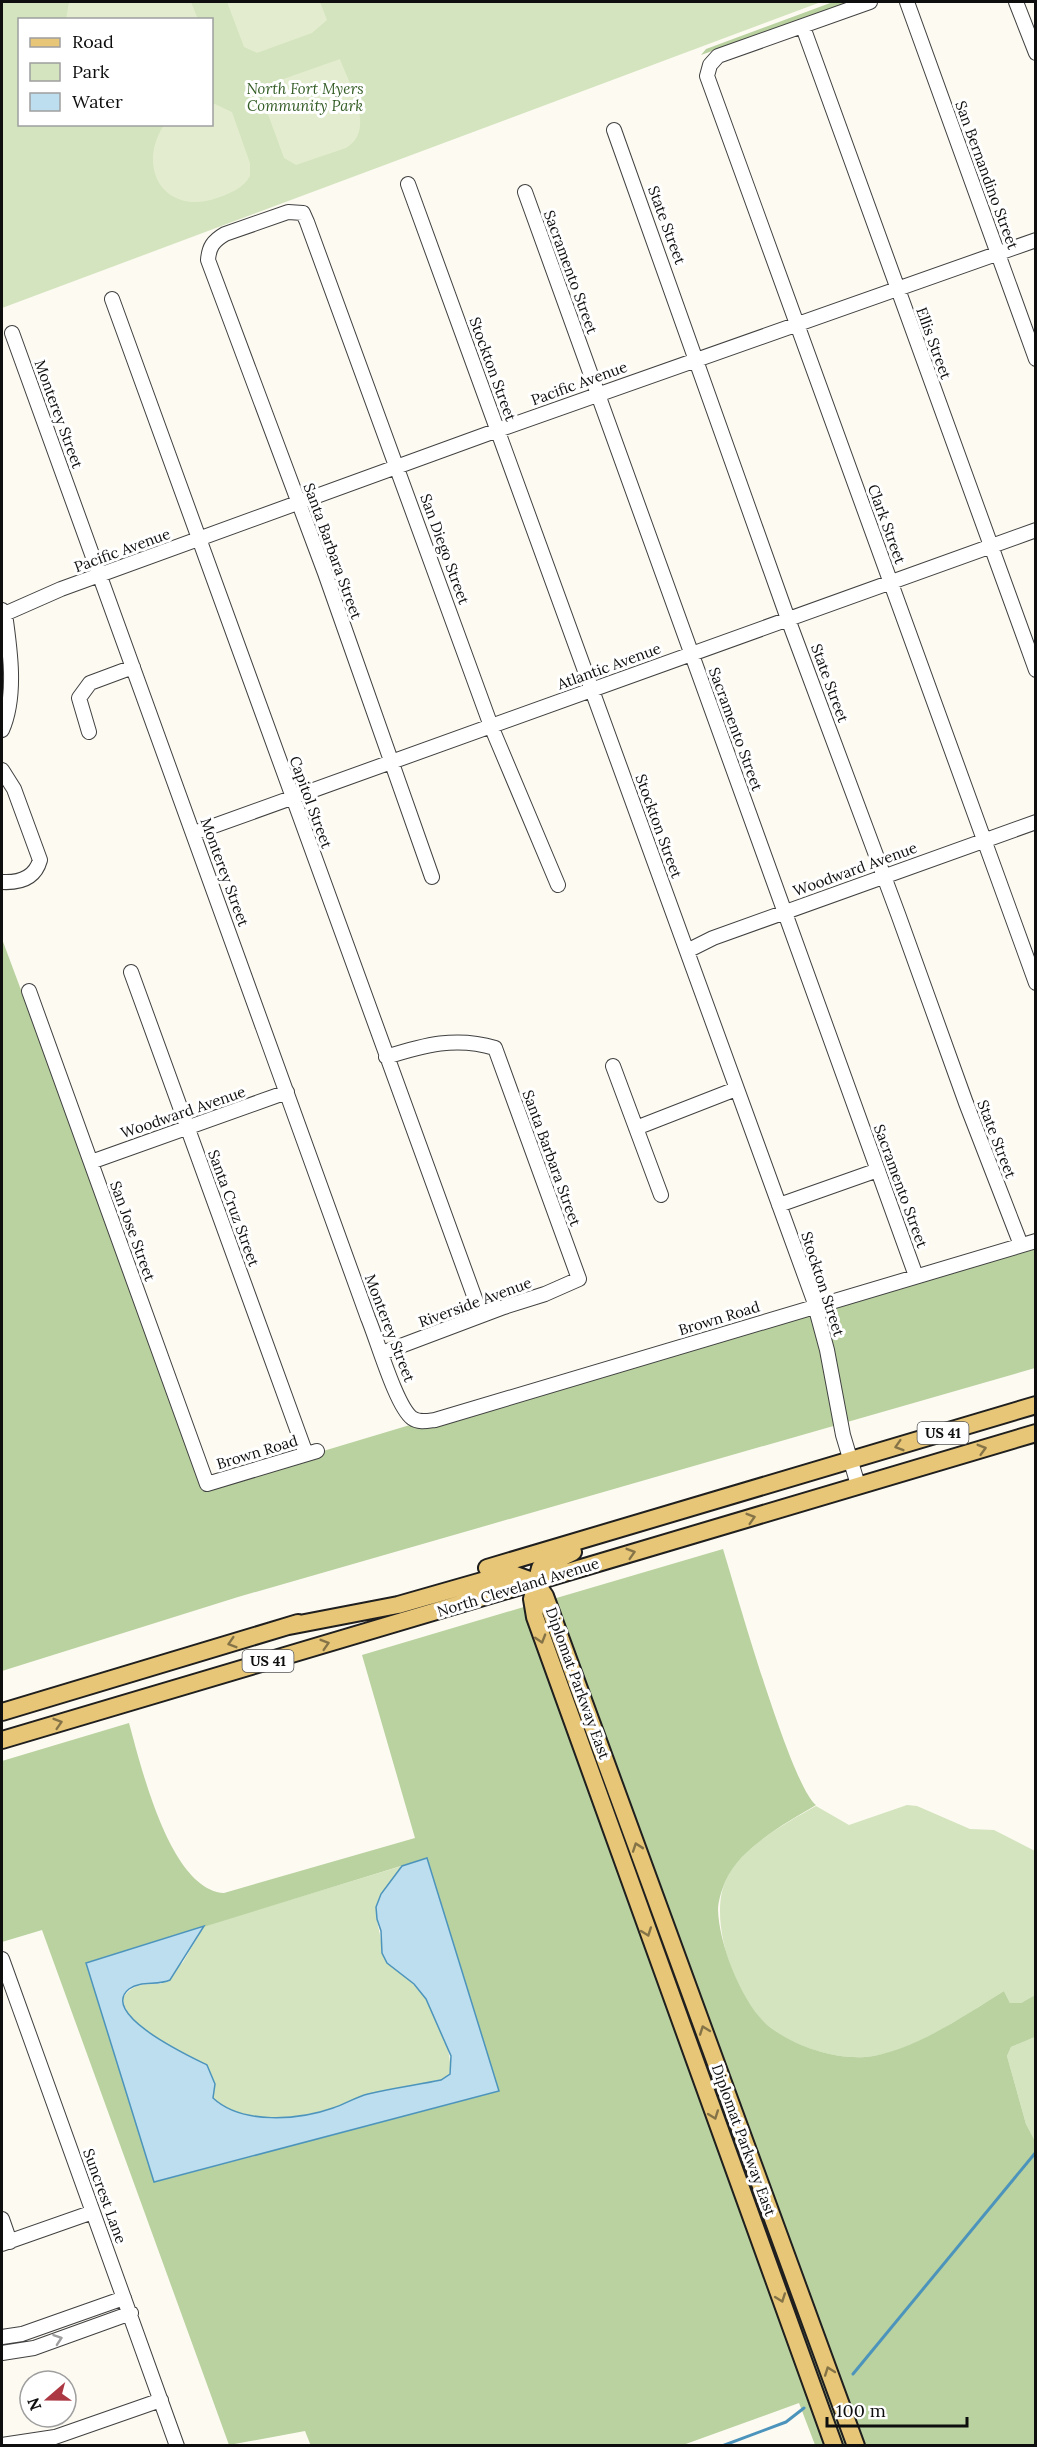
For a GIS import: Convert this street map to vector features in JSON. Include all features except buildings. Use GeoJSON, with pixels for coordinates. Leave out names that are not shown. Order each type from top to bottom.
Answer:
{"type":"FeatureCollection","features":[{"type":"Feature","properties":{"kind":"main road","name":"North Cleveland Avenue"},"geometry":{"type":"LineString","coordinates":[[2,1712],[1035,1405]]}},
{"type":"Feature","properties":{"kind":"main road","name":"North Cleveland Avenue"},"geometry":{"type":"LineString","coordinates":[[2,1740],[1035,1433]]}},
{"type":"Feature","properties":{"kind":"main road"},"geometry":{"type":"LineString","coordinates":[[288,1626],[398,1605],[498,1575],[522,1575],[535,1582],[540,1568],[545,1563],[637,1523]]}},
{"type":"Feature","properties":{"kind":"main road","name":"Diplomat Parkway East"},"geometry":{"type":"LineString","coordinates":[[535,1582],[532,1599],[544,1648],[834,2445]]}},
{"type":"Feature","properties":{"kind":"main road","name":"Diplomat Parkway East"},"geometry":{"type":"LineString","coordinates":[[535,1582],[553,1611],[654,1897],[856,2445]]}},
{"type":"Feature","properties":{"kind":"street"},"geometry":{"type":"LineString","coordinates":[[803,27],[870,2]]}},
{"type":"Feature","properties":{"kind":"street","name":"San Bernandino Street"},"geometry":{"type":"LineString","coordinates":[[907,2],[1035,359]]}},
{"type":"Feature","properties":{"kind":"street"},"geometry":{"type":"LineString","coordinates":[[1016,2],[1035,53]]}},
{"type":"Feature","properties":{"kind":"street","name":"Clark Street"},"geometry":{"type":"LineString","coordinates":[[803,27],[718,56],[710,65],[707,76],[1035,983]]}},
{"type":"Feature","properties":{"kind":"street","name":"Ellis Street"},"geometry":{"type":"LineString","coordinates":[[803,27],[1035,670]]}},
{"type":"Feature","properties":{"kind":"street","name":"State Street"},"geometry":{"type":"LineString","coordinates":[[614,130],[788,619],[885,876],[966,1103],[1021,1245]]}},
{"type":"Feature","properties":{"kind":"street","name":"Stockton Street"},"geometry":{"type":"LineString","coordinates":[[408,184],[815,1306],[858,1485]]}},
{"type":"Feature","properties":{"kind":"street","name":"Sacramento Street"},"geometry":{"type":"LineString","coordinates":[[525,192],[916,1276]]}},
{"type":"Feature","properties":{"kind":"street","name":"Santa Barbara Street"},"geometry":{"type":"LineString","coordinates":[[308,222],[303,213],[288,212],[215,240],[209,249],[207,260],[299,502],[432,877]]}},
{"type":"Feature","properties":{"kind":"street","name":"San Diego Street"},"geometry":{"type":"LineString","coordinates":[[308,222],[491,726],[558,885]]}},
{"type":"Feature","properties":{"kind":"street","name":"Pacific Avenue"},"geometry":{"type":"LineString","coordinates":[[3,613],[498,430],[1035,240]]}},
{"type":"Feature","properties":{"kind":"street","name":"Capitol Street"},"geometry":{"type":"LineString","coordinates":[[112,299],[481,1315]]}},
{"type":"Feature","properties":{"kind":"street","name":"Monterey Street"},"geometry":{"type":"LineString","coordinates":[[12,333],[382,1353],[402,1406],[413,1419]]}},
{"type":"Feature","properties":{"kind":"street","name":"Atlantic Avenue"},"geometry":{"type":"LineString","coordinates":[[194,833],[1035,530]]}},
{"type":"Feature","properties":{"kind":"street"},"geometry":{"type":"LineString","coordinates":[[2,730],[7,710],[10,664],[3,613]]}},
{"type":"Feature","properties":{"kind":"street"},"geometry":{"type":"LineString","coordinates":[[90,732],[79,698],[90,683],[133,667]]}},
{"type":"Feature","properties":{"kind":"street"},"geometry":{"type":"LineString","coordinates":[[2,770],[14,789],[40,860],[36,871],[27,878],[2,883]]}},
{"type":"Feature","properties":{"kind":"street","name":"Woodward Avenue"},"geometry":{"type":"LineString","coordinates":[[687,951],[784,912],[1035,822]]}},
{"type":"Feature","properties":{"kind":"street","name":"Santa Cruz Street"},"geometry":{"type":"LineString","coordinates":[[131,972],[311,1453]]}},
{"type":"Feature","properties":{"kind":"street","name":"San Jose Street"},"geometry":{"type":"LineString","coordinates":[[29,991],[207,1484]]}},
{"type":"Feature","properties":{"kind":"street","name":"Santa Barbara Street"},"geometry":{"type":"LineString","coordinates":[[386,1057],[437,1042],[478,1043],[495,1048],[579,1279]]}},
{"type":"Feature","properties":{"kind":"street"},"geometry":{"type":"LineString","coordinates":[[613,1066],[661,1195]]}},
{"type":"Feature","properties":{"kind":"street"},"geometry":{"type":"LineString","coordinates":[[636,1128],[736,1089]]}},
{"type":"Feature","properties":{"kind":"street","name":"Woodward Avenue"},"geometry":{"type":"LineString","coordinates":[[91,1162],[287,1092]]}},
{"type":"Feature","properties":{"kind":"street"},"geometry":{"type":"LineString","coordinates":[[779,1205],[878,1170]]}},
{"type":"Feature","properties":{"kind":"street","name":"Brown Road"},"geometry":{"type":"LineString","coordinates":[[413,1419],[421,1422],[435,1420],[1035,1241]]}},
{"type":"Feature","properties":{"kind":"street","name":"Riverside Avenue"},"geometry":{"type":"LineString","coordinates":[[382,1353],[481,1315],[545,1294],[579,1279]]}},
{"type":"Feature","properties":{"kind":"street","name":"Brown Road"},"geometry":{"type":"LineString","coordinates":[[207,1484],[311,1453]]}},
{"type":"Feature","properties":{"kind":"street","name":"Suncrest Lane"},"geometry":{"type":"LineString","coordinates":[[2,1959],[8,1998],[93,2212],[177,2445]]}},
{"type":"Feature","properties":{"kind":"street"},"geometry":{"type":"LineString","coordinates":[[2,2219],[6,2243],[93,2212]]}},
{"type":"Feature","properties":{"kind":"street"},"geometry":{"type":"LineString","coordinates":[[2,2337],[22,2334],[124,2298]]}},
{"type":"Feature","properties":{"kind":"street"},"geometry":{"type":"LineString","coordinates":[[2,2353],[34,2348],[131,2313]]}},
{"type":"Feature","properties":{"kind":"street"},"geometry":{"type":"LineString","coordinates":[[2,2445],[55,2437],[160,2400]]}},
{"type":"Feature","properties":{"kind":"green space","name":"North Fort Myers Community Park"},"geometry":{"type":"Polygon","coordinates":[[[2,2],[821,2],[2,308],[2,2]]]}},
{"type":"Feature","properties":{"kind":"green space"},"geometry":{"type":"Polygon","coordinates":[[[69,2],[191,2],[198,18],[66,18],[69,2]]]}},
{"type":"Feature","properties":{"kind":"green space"},"geometry":{"type":"Polygon","coordinates":[[[227,2],[320,2],[327,20],[312,33],[257,53],[244,47],[227,2]]]}},
{"type":"Feature","properties":{"kind":"green space"},"geometry":{"type":"Polygon","coordinates":[[[833,2],[848,2],[701,55],[706,49],[833,2]]]}},
{"type":"Feature","properties":{"kind":"green space"},"geometry":{"type":"Polygon","coordinates":[[[340,59],[358,106],[360,119],[355,140],[346,148],[296,165],[284,158],[262,98],[269,84],[340,59]]]}},
{"type":"Feature","properties":{"kind":"green space"},"geometry":{"type":"Polygon","coordinates":[[[213,105],[232,112],[250,163],[250,176],[241,187],[220,197],[201,202],[184,201],[171,195],[161,185],[155,173],[153,158],[156,142],[164,126],[213,126],[213,105]]]}},
{"type":"Feature","properties":{"kind":"green space"},"geometry":{"type":"Polygon","coordinates":[[[2,939],[206,1486],[1035,1238],[1035,1368],[238,1597],[2,1671],[2,939]]]}},
{"type":"Feature","properties":{"kind":"green space"},"geometry":{"type":"Polygon","coordinates":[[[723,1549],[779,1727],[805,1790],[816,1805],[765,1837],[742,1857],[733,1868],[722,1891],[718,1910],[723,1940],[734,1974],[751,2006],[771,2028],[792,2041],[828,2054],[865,2057],[883,2054],[919,2041],[1004,1991],[1010,2003],[1021,2003],[1035,1995],[1035,2037],[1011,2047],[1007,2056],[1026,2124],[1035,2141],[1035,2445],[862,2445],[553,1599],[723,1549]]]}},
{"type":"Feature","properties":{"kind":"green space"},"geometry":{"type":"Polygon","coordinates":[[[542,1602],[851,2445],[840,2445],[540,1616],[542,1602]]]}},
{"type":"Feature","properties":{"kind":"green space"},"geometry":{"type":"Polygon","coordinates":[[[527,1606],[828,2445],[815,2445],[799,2403],[683,2445],[311,2446],[305,2431],[229,2445],[42,1930],[2,1942],[2,1761],[129,1723],[150,1795],[173,1849],[188,1871],[205,1887],[224,1893],[415,1838],[362,1655],[527,1606]],[[427,1858],[86,1963],[155,2182],[499,2091],[427,1858]]]}},
{"type":"Feature","properties":{"kind":"green space"},"geometry":{"type":"Polygon","coordinates":[[[907,1805],[917,1806],[970,1829],[994,1830],[1035,1851],[1035,1995],[1021,2003],[1010,2003],[1004,1991],[937,2032],[901,2049],[883,2054],[865,2057],[841,2056],[828,2054],[792,2041],[771,2028],[758,2016],[736,1980],[728,1959],[720,1916],[721,1897],[726,1880],[742,1857],[765,1837],[816,1806],[849,1825],[907,1805]]]}},
{"type":"Feature","properties":{"kind":"green space"},"geometry":{"type":"Polygon","coordinates":[[[402,1866],[384,1891],[378,1905],[377,1920],[382,1953],[419,1991],[434,2014],[448,2051],[450,2072],[446,2079],[373,2093],[315,2113],[269,2117],[238,2113],[213,2098],[215,2084],[207,2065],[156,2038],[133,2019],[126,2009],[123,1998],[127,1993],[140,1985],[161,1984],[183,1962],[204,1926],[402,1866]]]}},
{"type":"Feature","properties":{"kind":"green space"},"geometry":{"type":"Polygon","coordinates":[[[1035,2037],[1035,2141],[1026,2124],[1007,2056],[1011,2047],[1035,2037]]]}},
{"type":"Feature","properties":{"kind":"water"},"geometry":{"type":"Polygon","coordinates":[[[427,1858],[499,2091],[154,2182],[86,1963],[204,1926],[170,1980],[134,1986],[129,1989],[123,1999],[126,2010],[150,2033],[207,2065],[215,2084],[213,2098],[239,2113],[271,2118],[304,2115],[333,2108],[368,2094],[441,2080],[450,2074],[451,2056],[426,1999],[414,1984],[387,1963],[382,1953],[381,1931],[376,1907],[381,1894],[402,1866],[427,1858]]]}},
{"type":"Feature","properties":{"kind":"waterway"},"geometry":{"type":"LineString","coordinates":[[853,2374],[1036,2152]]}},
{"type":"Feature","properties":{"kind":"waterway"},"geometry":{"type":"LineString","coordinates":[[722,2446],[786,2422],[804,2408]]}}]}
